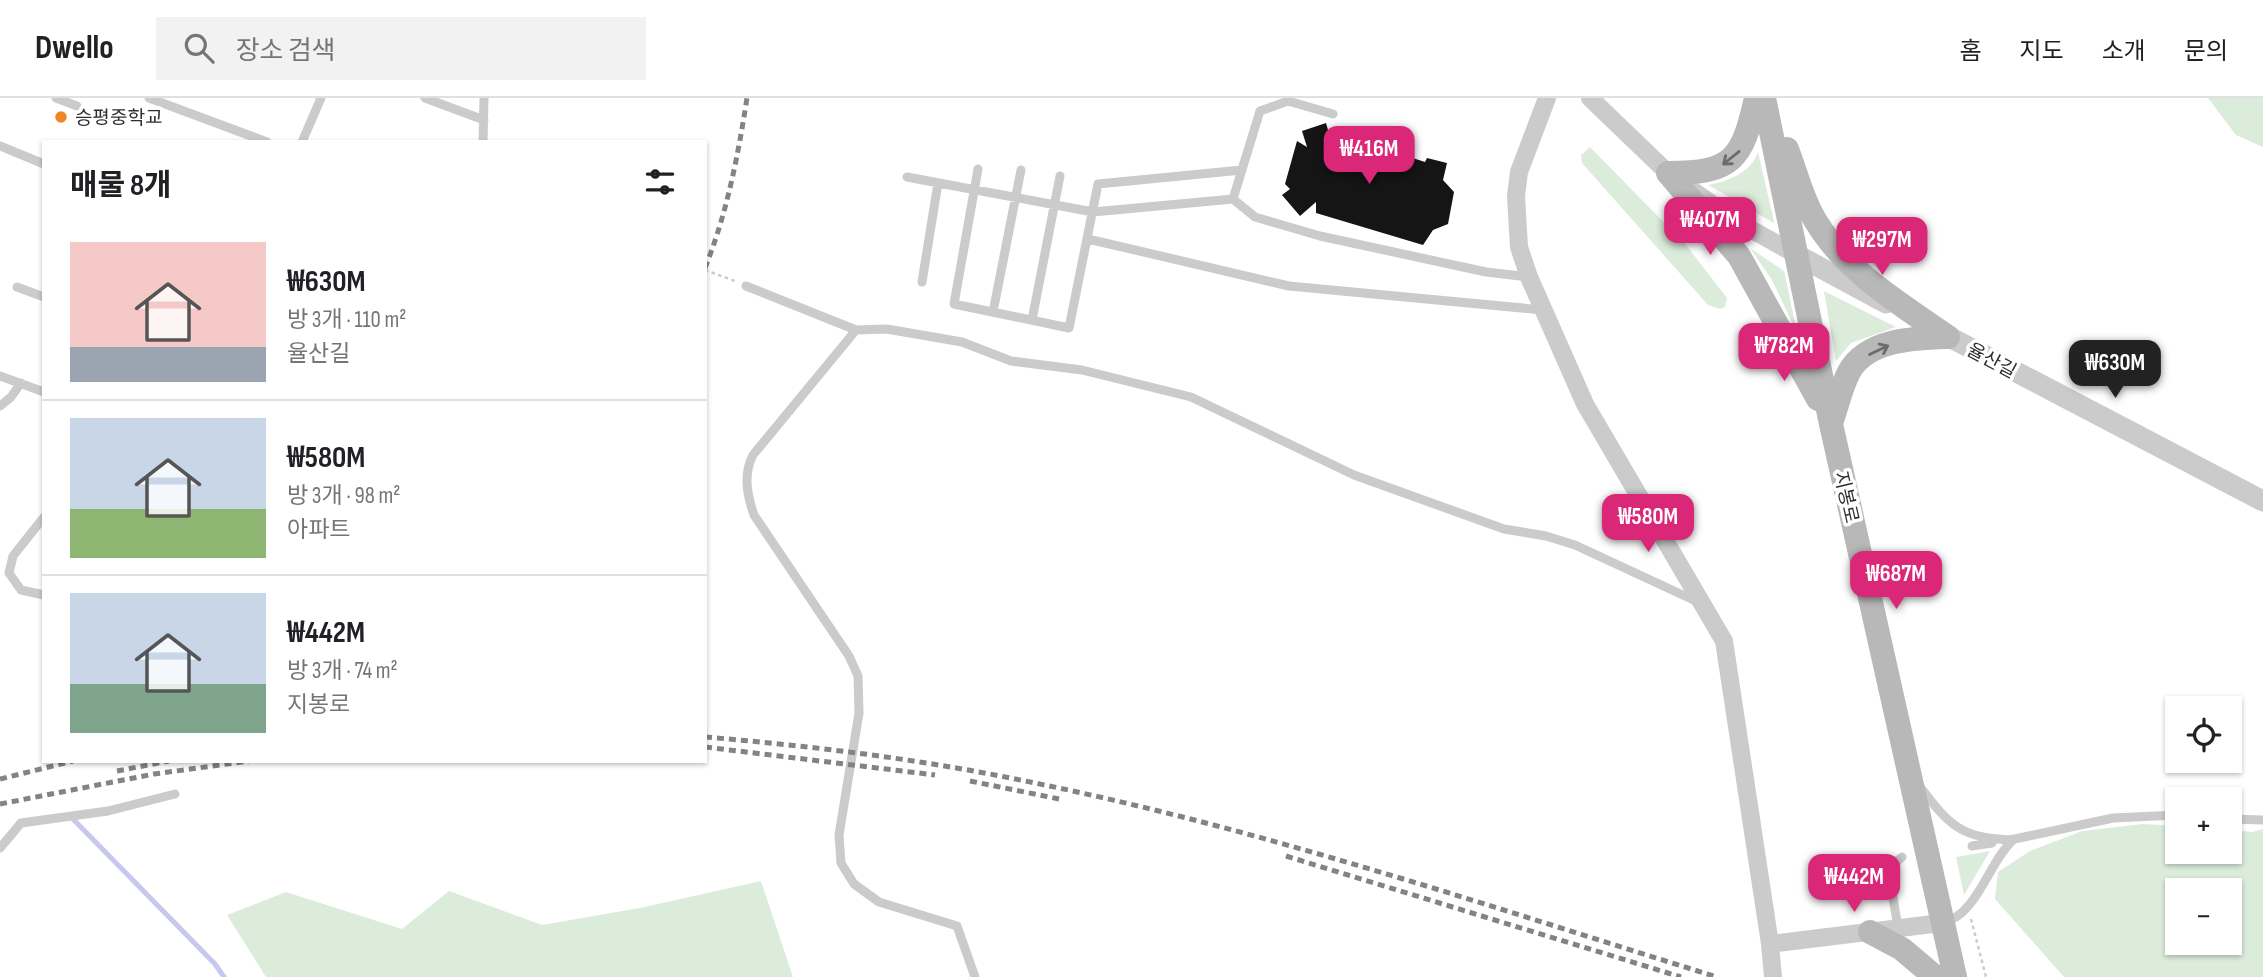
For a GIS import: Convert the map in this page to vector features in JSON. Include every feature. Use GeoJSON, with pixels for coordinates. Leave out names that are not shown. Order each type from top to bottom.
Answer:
{"type":"FeatureCollection","features":[{"type":"Feature","properties":{"kind":"main road"},"geometry":{"type":"LineString","coordinates":[[1668,173],[1702,173],[1730,160],[1742,148],[1756,98]]}},
{"type":"Feature","properties":{"kind":"main road"},"geometry":{"type":"LineString","coordinates":[[1765,98],[1813,217],[1827,239],[1867,280],[1948,337]]}},
{"type":"Feature","properties":{"kind":"main road","name":"지봉로"},"geometry":{"type":"LineString","coordinates":[[1765,98],[1830,424],[1955,977]]}},
{"type":"Feature","properties":{"kind":"main road"},"geometry":{"type":"LineString","coordinates":[[1668,173],[1739,256],[1778,323],[1830,424]]}},
{"type":"Feature","properties":{"kind":"main road"},"geometry":{"type":"LineString","coordinates":[[1830,424],[1850,371],[1861,358],[1884,346],[1908,339],[1948,337]]}},
{"type":"Feature","properties":{"kind":"main road"},"geometry":{"type":"LineString","coordinates":[[1870,932],[1913,957],[1935,977]]}},
{"type":"Feature","properties":{"kind":"street"},"geometry":{"type":"LineString","coordinates":[[1548,98],[1525,150],[1516,196],[1519,247],[1529,278],[1585,404],[1719,632],[1728,660],[1773,977]]}},
{"type":"Feature","properties":{"kind":"street"},"geometry":{"type":"LineString","coordinates":[[1590,98],[1668,173],[1736,221],[1797,255]]}},
{"type":"Feature","properties":{"kind":"street","name":"율산길"},"geometry":{"type":"LineString","coordinates":[[1797,255],[2263,501]]}},
{"type":"Feature","properties":{"kind":"street"},"geometry":{"type":"LineString","coordinates":[[1770,944],[1941,923]]}},
{"type":"Feature","properties":{"kind":"lane"},"geometry":{"type":"LineString","coordinates":[[57,98],[77,106]]}},
{"type":"Feature","properties":{"kind":"lane"},"geometry":{"type":"LineString","coordinates":[[149,98],[262,140]]}},
{"type":"Feature","properties":{"kind":"lane"},"geometry":{"type":"LineString","coordinates":[[304,140],[321,98]]}},
{"type":"Feature","properties":{"kind":"lane"},"geometry":{"type":"LineString","coordinates":[[425,98],[484,120]]}},
{"type":"Feature","properties":{"kind":"lane"},"geometry":{"type":"LineString","coordinates":[[483,140],[484,98]]}},
{"type":"Feature","properties":{"kind":"lane"},"geometry":{"type":"LineString","coordinates":[[1233,199],[1260,111],[1288,101],[1333,114]]}},
{"type":"Feature","properties":{"kind":"lane"},"geometry":{"type":"LineString","coordinates":[[0,146],[42,163]]}},
{"type":"Feature","properties":{"kind":"lane"},"geometry":{"type":"LineString","coordinates":[[978,169],[954,303],[1069,328],[1098,184],[1242,170]]}},
{"type":"Feature","properties":{"kind":"lane"},"geometry":{"type":"LineString","coordinates":[[993,312],[1021,170]]}},
{"type":"Feature","properties":{"kind":"lane"},"geometry":{"type":"LineString","coordinates":[[1032,320],[1060,176]]}},
{"type":"Feature","properties":{"kind":"lane"},"geometry":{"type":"LineString","coordinates":[[907,177],[1093,212],[1233,199],[1255,217],[1320,236],[1486,272],[1529,278]]}},
{"type":"Feature","properties":{"kind":"lane"},"geometry":{"type":"LineString","coordinates":[[922,282],[938,183]]}},
{"type":"Feature","properties":{"kind":"lane"},"geometry":{"type":"LineString","coordinates":[[1088,239],[1289,286],[1543,310]]}},
{"type":"Feature","properties":{"kind":"lane"},"geometry":{"type":"LineString","coordinates":[[746,286],[856,330],[887,329],[962,342],[1011,361],[1082,369],[1191,397],[1354,475],[1504,528],[1546,536],[1574,545],[1700,603]]}},
{"type":"Feature","properties":{"kind":"lane"},"geometry":{"type":"LineString","coordinates":[[17,287],[42,295]]}},
{"type":"Feature","properties":{"kind":"lane"},"geometry":{"type":"LineString","coordinates":[[856,330],[753,455],[747,480],[754,515],[849,656],[858,676],[859,713],[839,850],[845,872],[854,884],[879,902],[957,926],[975,977]]}},
{"type":"Feature","properties":{"kind":"lane"},"geometry":{"type":"LineString","coordinates":[[0,376],[42,391]]}},
{"type":"Feature","properties":{"kind":"lane"},"geometry":{"type":"LineString","coordinates":[[0,406],[12,397],[21,383]]}},
{"type":"Feature","properties":{"kind":"lane"},"geometry":{"type":"LineString","coordinates":[[42,520],[13,556],[9,573],[21,590],[42,595]]}},
{"type":"Feature","properties":{"kind":"lane"},"geometry":{"type":"LineString","coordinates":[[1908,771],[1936,808],[1959,830],[1980,838],[2013,840]]}},
{"type":"Feature","properties":{"kind":"lane"},"geometry":{"type":"LineString","coordinates":[[0,848],[21,823],[108,811],[175,794]]}},
{"type":"Feature","properties":{"kind":"lane"},"geometry":{"type":"LineString","coordinates":[[1972,846],[2013,840],[2113,818],[2165,816]]}},
{"type":"Feature","properties":{"kind":"lane"},"geometry":{"type":"LineString","coordinates":[[2242,819],[2263,820]]}},
{"type":"Feature","properties":{"kind":"lane"},"geometry":{"type":"LineString","coordinates":[[1941,923],[1954,920],[1967,907],[2000,852],[2013,840]]}},
{"type":"Feature","properties":{"kind":"lane"},"geometry":{"type":"LineString","coordinates":[[1898,928],[1892,872],[1896,860],[1902,857]]}},
{"type":"Feature","properties":{"kind":"path"},"geometry":{"type":"LineString","coordinates":[[707,271],[746,286]]}},
{"type":"Feature","properties":{"kind":"path"},"geometry":{"type":"LineString","coordinates":[[1967,907],[1986,977]]}},
{"type":"Feature","properties":{"kind":"green space"},"geometry":{"type":"Polygon","coordinates":[[[2208,98],[2263,98],[2263,147],[2236,135],[2208,98]]]}},
{"type":"Feature","properties":{"kind":"green space"},"geometry":{"type":"Polygon","coordinates":[[[1590,147],[1686,245],[1727,298],[1725,307],[1720,309],[1708,305],[1582,163],[1581,155],[1590,147]]]}},
{"type":"Feature","properties":{"kind":"green space"},"geometry":{"type":"Polygon","coordinates":[[[1758,152],[1774,223],[1708,185],[1738,175],[1750,165],[1758,152]]]}},
{"type":"Feature","properties":{"kind":"green space"},"geometry":{"type":"Polygon","coordinates":[[[1750,248],[1784,271],[1797,333],[1772,280],[1750,248]]]}},
{"type":"Feature","properties":{"kind":"green space"},"geometry":{"type":"Polygon","coordinates":[[[1824,291],[1896,327],[1851,343],[1836,361],[1824,291]]]}},
{"type":"Feature","properties":{"kind":"green space"},"geometry":{"type":"Polygon","coordinates":[[[2143,824],[2165,825],[2165,864],[2242,864],[2242,831],[2263,829],[2263,977],[2064,977],[1995,899],[1998,872],[2030,851],[2082,831],[2143,824]]]}},
{"type":"Feature","properties":{"kind":"green space"},"geometry":{"type":"Polygon","coordinates":[[[1990,851],[1964,895],[1956,857],[1990,851]]]}},
{"type":"Feature","properties":{"kind":"green space"},"geometry":{"type":"Polygon","coordinates":[[[761,881],[793,977],[266,977],[227,915],[286,892],[402,929],[449,891],[542,925],[640,908],[761,881]]]}},
{"type":"Feature","properties":{"kind":"building"},"geometry":{"type":"Polygon","coordinates":[[[1326,123],[1330,137],[1339,139],[1342,135],[1425,162],[1427,158],[1447,163],[1443,180],[1454,192],[1448,224],[1433,230],[1423,245],[1316,213],[1316,202],[1300,216],[1282,195],[1290,189],[1285,184],[1297,141],[1307,147],[1302,131],[1326,123]]]}},
{"type":"Feature","properties":{"kind":"waterway"},"geometry":{"type":"LineString","coordinates":[[70,816],[215,964],[224,977]]}},
{"type":"Feature","properties":{"kind":"railway"},"geometry":{"type":"LineString","coordinates":[[707,262],[731,184],[747,98]]}},
{"type":"Feature","properties":{"kind":"railway"},"geometry":{"type":"LineString","coordinates":[[707,737],[905,760],[985,773],[1113,800],[1200,821],[1373,870],[1717,977]]}},
{"type":"Feature","properties":{"kind":"railway"},"geometry":{"type":"LineString","coordinates":[[707,747],[935,775]]}},
{"type":"Feature","properties":{"kind":"railway"},"geometry":{"type":"LineString","coordinates":[[0,779],[65,763]]}},
{"type":"Feature","properties":{"kind":"railway"},"geometry":{"type":"LineString","coordinates":[[117,771],[159,763]]}},
{"type":"Feature","properties":{"kind":"railway"},"geometry":{"type":"LineString","coordinates":[[0,804],[154,774],[234,763]]}},
{"type":"Feature","properties":{"kind":"railway"},"geometry":{"type":"LineString","coordinates":[[970,781],[1059,799]]}},
{"type":"Feature","properties":{"kind":"railway"},"geometry":{"type":"LineString","coordinates":[[1286,856],[1681,977]]}},
{"type":"Feature","properties":{"kind":"place","name":"승평중학교"},"geometry":{"type":"Point","coordinates":[61,117]}}]}
